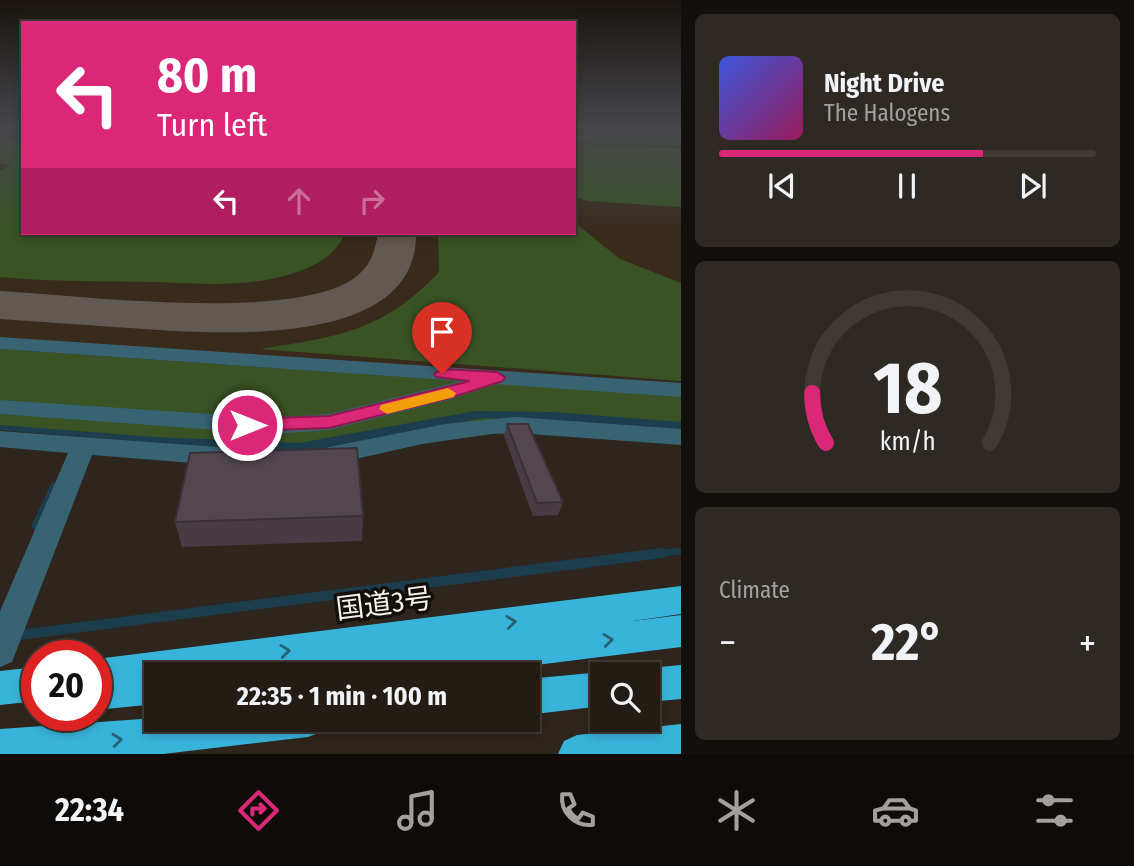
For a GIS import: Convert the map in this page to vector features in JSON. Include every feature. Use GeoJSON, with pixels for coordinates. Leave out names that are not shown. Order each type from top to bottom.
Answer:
{"type":"FeatureCollection","features":[{"type":"Feature","properties":{"kind":"highway","name":"国道3号"},"geometry":{"type":"LineString","coordinates":[[112,674],[681,600]]}},
{"type":"Feature","properties":{"kind":"highway"},"geometry":{"type":"LineString","coordinates":[[423,662],[681,631]]}},
{"type":"Feature","properties":{"kind":"highway"},"geometry":{"type":"LineString","coordinates":[[660,684],[681,682]]}},
{"type":"Feature","properties":{"kind":"highway"},"geometry":{"type":"LineString","coordinates":[[0,688],[21,686]]}},
{"type":"Feature","properties":{"kind":"highway"},"geometry":{"type":"LineString","coordinates":[[112,691],[144,688]]}},
{"type":"Feature","properties":{"kind":"highway"},"geometry":{"type":"LineString","coordinates":[[540,696],[590,690]]}},
{"type":"Feature","properties":{"kind":"highway"},"geometry":{"type":"LineString","coordinates":[[0,701],[21,699]]}},
{"type":"Feature","properties":{"kind":"highway"},"geometry":{"type":"LineString","coordinates":[[0,748],[189,732]]}},
{"type":"Feature","properties":{"kind":"highway"},"geometry":{"type":"LineString","coordinates":[[577,754],[681,743]]}},
{"type":"Feature","properties":{"kind":"street"},"geometry":{"type":"LineString","coordinates":[[0,343],[681,390]]}},
{"type":"Feature","properties":{"kind":"street"},"geometry":{"type":"LineString","coordinates":[[0,407],[273,426],[329,422],[444,394],[497,377]]}},
{"type":"Feature","properties":{"kind":"street"},"geometry":{"type":"LineString","coordinates":[[301,460],[344,453],[404,438],[488,425],[681,437]]}},
{"type":"Feature","properties":{"kind":"street"},"geometry":{"type":"LineString","coordinates":[[0,439],[234,458]]}},
{"type":"Feature","properties":{"kind":"street"},"geometry":{"type":"LineString","coordinates":[[0,650],[83,446]]}},
{"type":"Feature","properties":{"kind":"shaded area"},"geometry":{"type":"Polygon","coordinates":[[[0,163],[21,163],[21,235],[576,235],[576,163],[681,163],[681,399],[0,350],[0,163]]]}},
{"type":"Feature","properties":{"kind":"green space"},"geometry":{"type":"Polygon","coordinates":[[[21,163],[21,235],[344,235],[333,252],[314,265],[271,279],[243,283],[58,281],[0,277],[0,171],[10,165],[0,164],[21,163]]]}},
{"type":"Feature","properties":{"kind":"green space"},"geometry":{"type":"Polygon","coordinates":[[[576,163],[681,163],[681,207],[587,201],[576,197],[576,163]]]}},
{"type":"Feature","properties":{"kind":"green space"},"geometry":{"type":"Polygon","coordinates":[[[576,224],[620,259],[681,283],[681,381],[260,349],[313,340],[358,328],[399,307],[439,272],[438,235],[576,235],[576,224]]]}},
{"type":"Feature","properties":{"kind":"green space"},"geometry":{"type":"Polygon","coordinates":[[[0,349],[681,396],[681,429],[428,428],[313,451],[0,430],[0,349]]]}},
{"type":"Feature","properties":{"kind":"water"},"geometry":{"type":"Polygon","coordinates":[[[475,411],[553,412],[681,422],[681,429],[483,418],[313,451],[213,448],[0,430],[0,425],[155,437],[299,443],[475,411]]]}},
{"type":"Feature","properties":{"kind":"building"},"geometry":{"type":"Polygon","coordinates":[[[507,424],[528,424],[563,502],[537,503],[507,424]]]}},
{"type":"Feature","properties":{"kind":"building"},"geometry":{"type":"Polygon","coordinates":[[[357,448],[363,516],[175,522],[190,453],[357,448]]]}},
{"type":"Feature","properties":{"kind":"waterway"},"geometry":{"type":"LineString","coordinates":[[35,526],[54,486]]}},
{"type":"Feature","properties":{"kind":"waterway"},"geometry":{"type":"LineString","coordinates":[[648,555],[681,551]]}},
{"type":"Feature","properties":{"kind":"waterway"},"geometry":{"type":"LineString","coordinates":[[19,635],[662,553]]}},
{"type":"Feature","properties":{"kind":"taxiway"},"geometry":{"type":"LineString","coordinates":[[0,305],[204,317],[278,316],[314,310],[346,301],[373,286],[391,264],[397,235]]}},
{"type":"Feature","properties":{"kind":"slow traffic"},"geometry":{"type":"LineString","coordinates":[[387,409],[448,393]]}},
{"type":"Feature","properties":{"kind":"route"},"geometry":{"type":"LineString","coordinates":[[247,425],[329,422],[444,394],[497,377],[442,374]]}}]}
